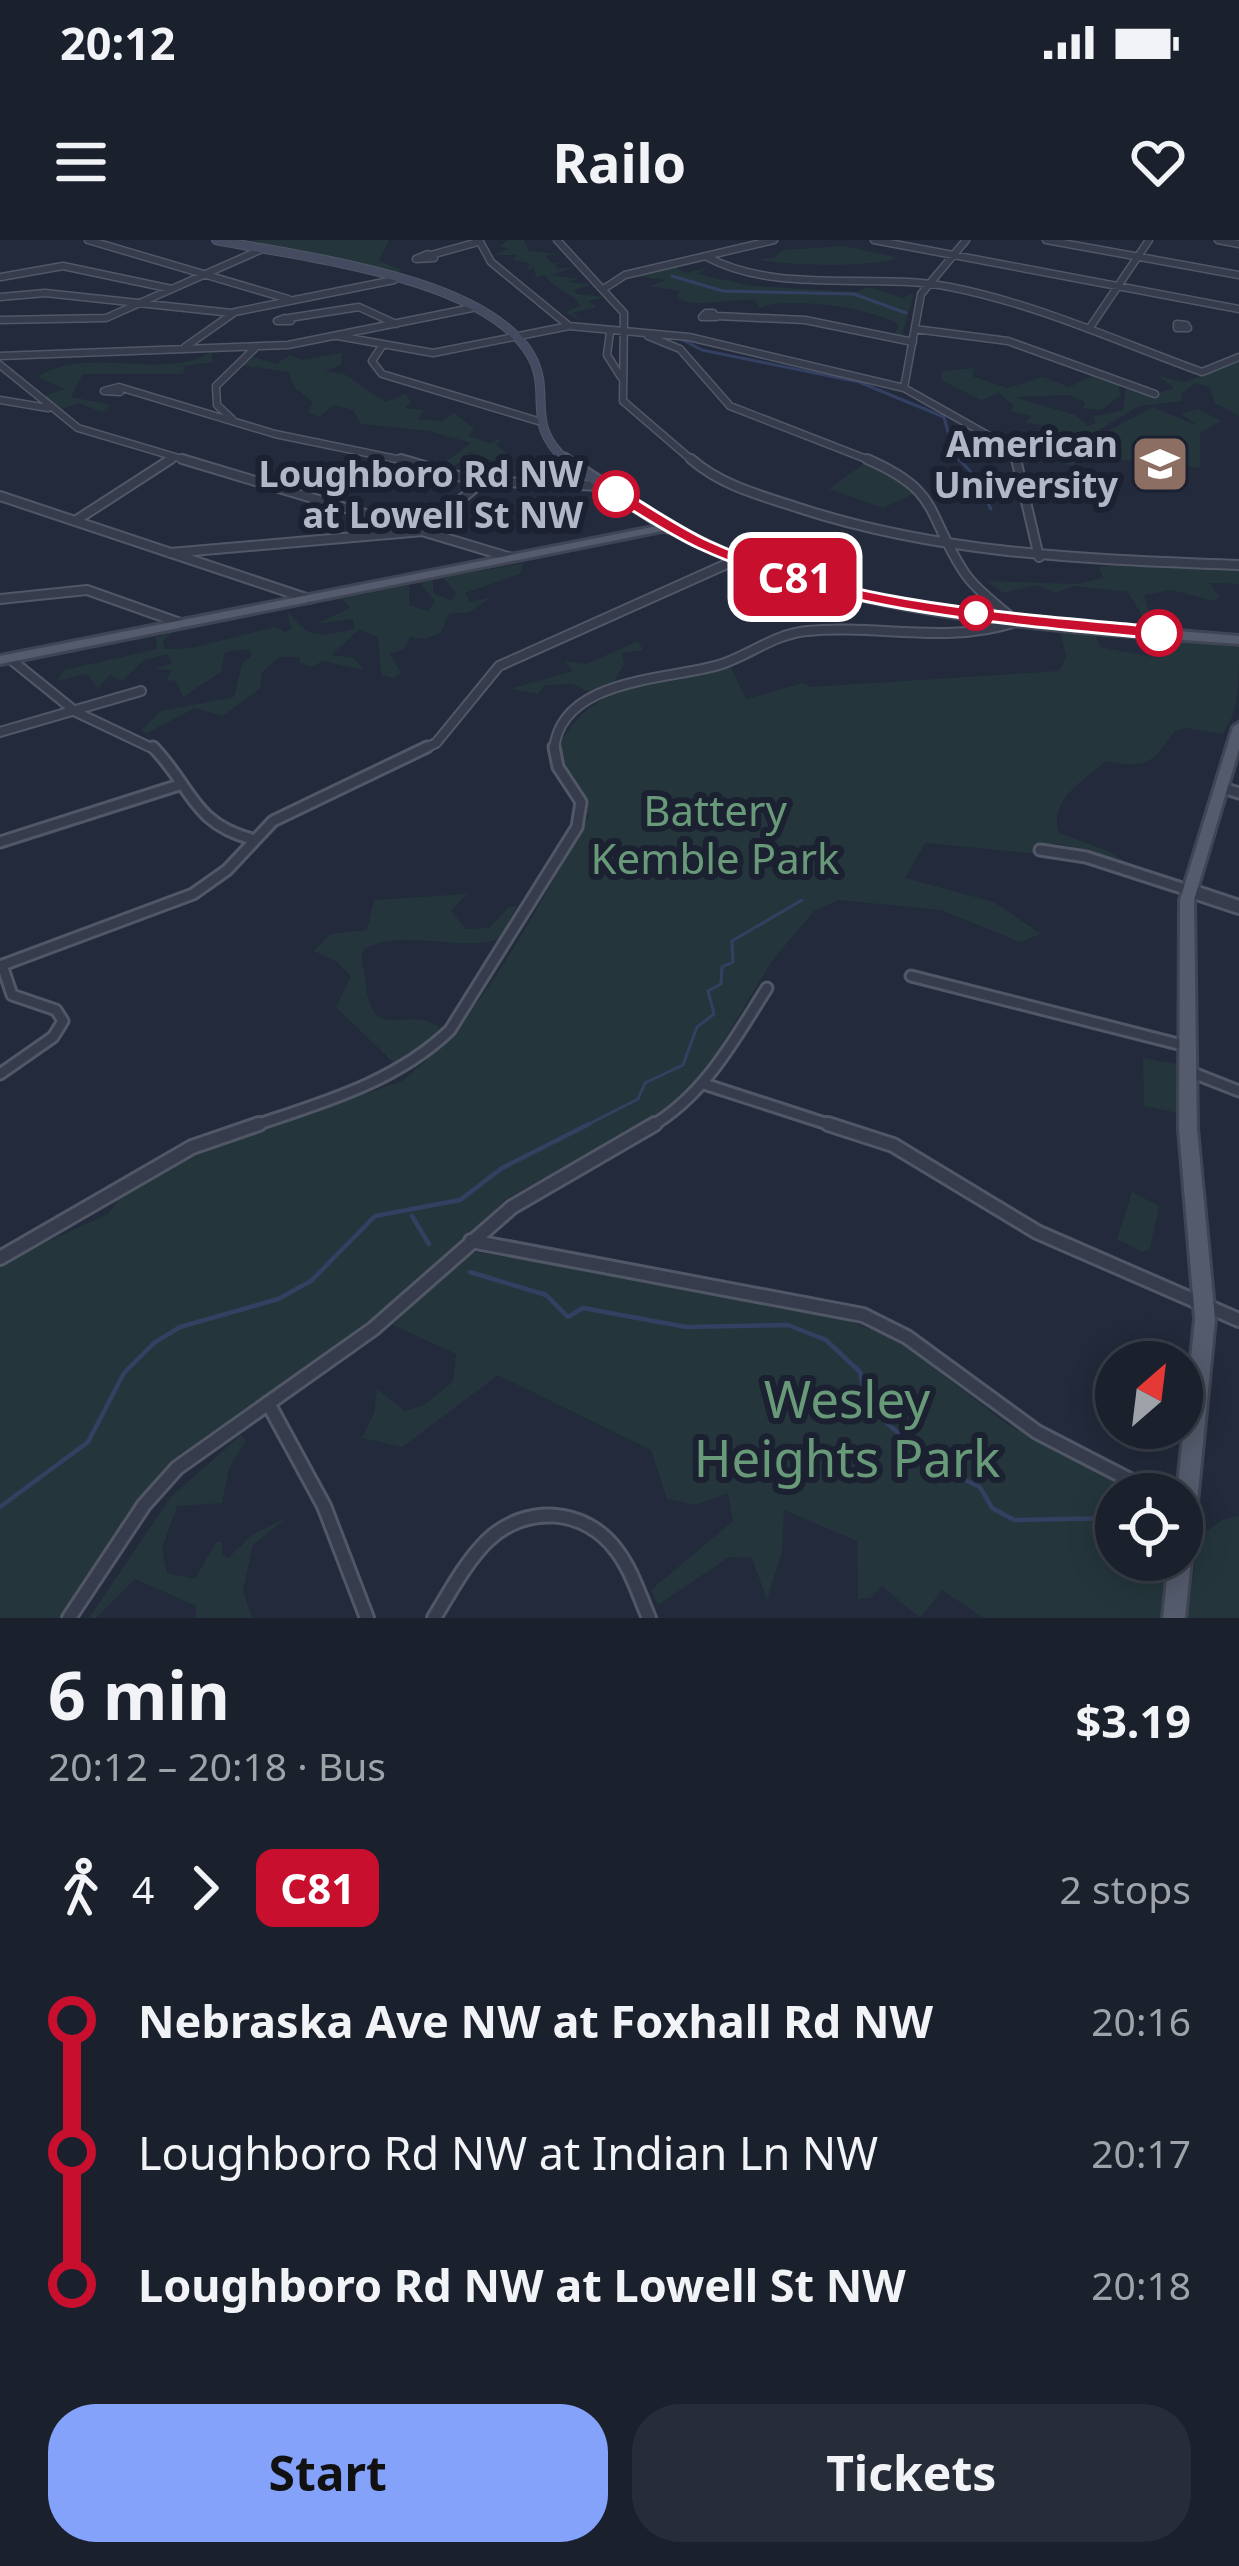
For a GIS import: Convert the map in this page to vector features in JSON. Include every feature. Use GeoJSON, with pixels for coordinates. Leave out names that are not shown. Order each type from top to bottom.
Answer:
{"type":"FeatureCollection","features":[{"type":"Feature","properties":{"kind":"main road"},"geometry":{"type":"LineString","coordinates":[[230,241],[394,280],[472,308],[515,335],[542,378],[538,421],[554,450],[668,527],[738,559],[835,587],[1016,619],[1239,640]]}},
{"type":"Feature","properties":{"kind":"main road"},"geometry":{"type":"LineString","coordinates":[[5,659],[668,527]]}},
{"type":"Feature","properties":{"kind":"main road"},"geometry":{"type":"LineString","coordinates":[[1188,1473],[1205,1305],[1186,1071],[1188,890],[1239,728]]}},
{"type":"Feature","properties":{"kind":"main road"},"geometry":{"type":"LineString","coordinates":[[1174,1618],[1178,1581]]}},
{"type":"Feature","properties":{"kind":"street"},"geometry":{"type":"LineString","coordinates":[[88,240],[293,300]]}},
{"type":"Feature","properties":{"kind":"street"},"geometry":{"type":"LineString","coordinates":[[557,240],[624,313],[621,377],[625,404],[718,481],[880,534],[950,548],[1039,557],[1239,565]]}},
{"type":"Feature","properties":{"kind":"street"},"geometry":{"type":"LineString","coordinates":[[605,288],[625,275],[774,240]]}},
{"type":"Feature","properties":{"kind":"street"},"geometry":{"type":"LineString","coordinates":[[874,240],[1239,309]]}},
{"type":"Feature","properties":{"kind":"street"},"geometry":{"type":"LineString","coordinates":[[904,388],[927,284],[967,240]]}},
{"type":"Feature","properties":{"kind":"street"},"geometry":{"type":"LineString","coordinates":[[1046,240],[1239,275]]}},
{"type":"Feature","properties":{"kind":"street"},"geometry":{"type":"LineString","coordinates":[[1089,329],[1149,240]]}},
{"type":"Feature","properties":{"kind":"street"},"geometry":{"type":"LineString","coordinates":[[1218,240],[1239,244]]}},
{"type":"Feature","properties":{"kind":"street"},"geometry":{"type":"LineString","coordinates":[[430,255],[478,241],[489,263],[545,301],[569,326]]}},
{"type":"Feature","properties":{"kind":"street"},"geometry":{"type":"LineString","coordinates":[[0,320],[89,322],[260,250]]}},
{"type":"Feature","properties":{"kind":"street"},"geometry":{"type":"LineString","coordinates":[[707,257],[748,274],[927,284],[1089,329],[1202,372],[1239,357]]}},
{"type":"Feature","properties":{"kind":"street"},"geometry":{"type":"LineString","coordinates":[[0,278],[28,269],[88,270],[172,289]]}},
{"type":"Feature","properties":{"kind":"street"},"geometry":{"type":"LineString","coordinates":[[0,297],[39,293],[232,313],[394,280]]}},
{"type":"Feature","properties":{"kind":"street"},"geometry":{"type":"LineString","coordinates":[[1182,324],[1195,300]]}},
{"type":"Feature","properties":{"kind":"street"},"geometry":{"type":"LineString","coordinates":[[289,318],[362,307],[382,312],[396,324]]}},
{"type":"Feature","properties":{"kind":"street"},"geometry":{"type":"LineString","coordinates":[[0,361],[184,347],[256,347],[338,336],[472,308]]}},
{"type":"Feature","properties":{"kind":"street"},"geometry":{"type":"LineString","coordinates":[[184,347],[232,313]]}},
{"type":"Feature","properties":{"kind":"street"},"geometry":{"type":"LineString","coordinates":[[717,316],[801,320],[913,342]]}},
{"type":"Feature","properties":{"kind":"street"},"geometry":{"type":"LineString","coordinates":[[338,336],[440,353],[569,326],[692,338],[904,388],[1016,451],[1039,557]]}},
{"type":"Feature","properties":{"kind":"street"},"geometry":{"type":"LineString","coordinates":[[915,329],[1012,342],[1155,394]]}},
{"type":"Feature","properties":{"kind":"street"},"geometry":{"type":"LineString","coordinates":[[610,332],[607,356],[621,377]]}},
{"type":"Feature","properties":{"kind":"street"},"geometry":{"type":"LineString","coordinates":[[0,1258],[192,1148],[368,1086],[437,1044],[484,983],[577,827],[582,806],[556,762],[554,745],[564,723],[589,704],[641,677],[719,665],[779,635],[809,631],[912,634],[1014,625],[1016,619],[970,579],[950,548],[934,506],[913,483],[740,412],[710,389],[690,353],[648,335]]}},
{"type":"Feature","properties":{"kind":"street"},"geometry":{"type":"LineString","coordinates":[[383,346],[372,360],[380,373],[538,421]]}},
{"type":"Feature","properties":{"kind":"street"},"geometry":{"type":"LineString","coordinates":[[236,422],[218,405],[216,386],[256,347]]}},
{"type":"Feature","properties":{"kind":"street"},"geometry":{"type":"LineString","coordinates":[[0,361],[78,428],[512,558]]}},
{"type":"Feature","properties":{"kind":"street"},"geometry":{"type":"LineString","coordinates":[[120,392],[482,482],[603,486]]}},
{"type":"Feature","properties":{"kind":"street"},"geometry":{"type":"LineString","coordinates":[[0,400],[50,408]]}},
{"type":"Feature","properties":{"kind":"street"},"geometry":{"type":"LineString","coordinates":[[75,521],[175,457]]}},
{"type":"Feature","properties":{"kind":"street"},"geometry":{"type":"LineString","coordinates":[[170,553],[423,531],[482,482]]}},
{"type":"Feature","properties":{"kind":"street"},"geometry":{"type":"LineString","coordinates":[[0,496],[309,598]]}},
{"type":"Feature","properties":{"kind":"street"},"geometry":{"type":"LineString","coordinates":[[0,1074],[53,1037],[63,1021],[56,1010],[12,995],[1,965],[180,901],[222,874],[276,820],[436,743],[461,717],[490,672],[506,662],[738,559]]}},
{"type":"Feature","properties":{"kind":"street"},"geometry":{"type":"LineString","coordinates":[[0,598],[83,590],[183,624]]}},
{"type":"Feature","properties":{"kind":"street"},"geometry":{"type":"LineString","coordinates":[[5,659],[75,711],[146,742],[168,764],[178,785],[211,826],[252,839]]}},
{"type":"Feature","properties":{"kind":"street"},"geometry":{"type":"LineString","coordinates":[[0,732],[141,691]]}},
{"type":"Feature","properties":{"kind":"street"},"geometry":{"type":"LineString","coordinates":[[0,842],[178,785]]}},
{"type":"Feature","properties":{"kind":"street"},"geometry":{"type":"LineString","coordinates":[[1220,787],[1239,793]]}},
{"type":"Feature","properties":{"kind":"street"},"geometry":{"type":"LineString","coordinates":[[1040,850],[1086,857],[1239,907]]}},
{"type":"Feature","properties":{"kind":"street"},"geometry":{"type":"LineString","coordinates":[[910,976],[1186,1046]]}},
{"type":"Feature","properties":{"kind":"street"},"geometry":{"type":"LineString","coordinates":[[69,1618],[167,1478],[374,1329],[470,1241],[521,1202],[644,1135],[704,1084],[767,988]]}},
{"type":"Feature","properties":{"kind":"street"},"geometry":{"type":"LineString","coordinates":[[1186,1071],[1239,1090]]}},
{"type":"Feature","properties":{"kind":"street"},"geometry":{"type":"LineString","coordinates":[[704,1084],[892,1145],[1037,1232],[1239,1320]]}},
{"type":"Feature","properties":{"kind":"street"},"geometry":{"type":"LineString","coordinates":[[470,1241],[863,1315],[907,1336],[1021,1422],[1117,1473]]}},
{"type":"Feature","properties":{"kind":"street"},"geometry":{"type":"LineString","coordinates":[[268,1403],[324,1506],[367,1618]]}},
{"type":"Feature","properties":{"kind":"street"},"geometry":{"type":"LineString","coordinates":[[434,1618],[489,1539],[520,1519],[548,1513],[585,1522],[610,1541],[649,1618]]}},
{"type":"Feature","properties":{"kind":"green space"},"geometry":{"type":"Polygon","coordinates":[[[389,240],[379,261],[402,270],[392,276],[245,243],[389,240]]]}},
{"type":"Feature","properties":{"kind":"green space"},"geometry":{"type":"Polygon","coordinates":[[[508,240],[524,240],[529,251],[557,254],[545,256],[552,263],[568,262],[555,264],[557,269],[575,267],[552,275],[592,284],[574,290],[576,294],[605,297],[588,301],[597,307],[572,313],[584,321],[564,312],[581,306],[546,275],[529,279],[536,276],[534,267],[528,271],[529,263],[514,260],[516,255],[493,255],[509,249],[500,246],[508,240]]]}},
{"type":"Feature","properties":{"kind":"green space"},"geometry":{"type":"Polygon","coordinates":[[[844,246],[896,257],[831,265],[758,259],[774,258],[782,250],[844,246]]]}},
{"type":"Feature","properties":{"kind":"green space"},"geometry":{"type":"Polygon","coordinates":[[[675,266],[685,273],[709,267],[697,274],[753,286],[856,292],[869,287],[902,298],[914,293],[902,337],[894,335],[899,325],[850,309],[808,303],[760,308],[755,300],[694,303],[676,298],[680,291],[649,286],[667,280],[633,276],[675,266]]]}},
{"type":"Feature","properties":{"kind":"green space"},"geometry":{"type":"Polygon","coordinates":[[[211,352],[213,362],[185,366],[183,374],[83,374],[71,397],[111,405],[102,412],[78,403],[60,410],[44,396],[64,389],[38,377],[78,363],[171,364],[211,352]]]}},
{"type":"Feature","properties":{"kind":"green space"},"geometry":{"type":"Polygon","coordinates":[[[342,353],[341,365],[325,371],[344,374],[385,402],[406,394],[411,403],[405,408],[424,410],[418,419],[442,421],[454,413],[474,429],[469,436],[489,443],[503,438],[496,445],[510,456],[495,462],[471,452],[451,469],[444,463],[471,443],[429,431],[361,424],[353,410],[334,405],[319,417],[308,412],[313,402],[294,387],[288,372],[242,365],[254,357],[276,364],[290,355],[301,360],[342,353]]]}},
{"type":"Feature","properties":{"kind":"green space"},"geometry":{"type":"Polygon","coordinates":[[[1239,362],[1239,416],[1215,403],[1210,387],[1196,383],[1181,394],[1182,401],[1139,406],[1082,440],[1074,466],[1065,464],[1063,454],[1044,449],[1060,429],[1025,422],[1032,416],[1011,412],[1013,405],[999,393],[981,400],[941,380],[942,371],[975,368],[972,376],[1007,388],[1043,377],[1069,387],[1094,375],[1118,384],[1121,395],[1102,410],[1083,408],[1085,402],[1069,395],[1014,397],[1075,415],[1088,426],[1096,423],[1093,417],[1123,410],[1126,387],[1153,395],[1174,388],[1158,376],[1184,382],[1239,362]]]}},
{"type":"Feature","properties":{"kind":"green space"},"geometry":{"type":"Polygon","coordinates":[[[1153,407],[1198,426],[1181,414],[1198,409],[1221,421],[1200,433],[1200,468],[1092,457],[1093,439],[1153,407]]]}},
{"type":"Feature","properties":{"kind":"green space"},"geometry":{"type":"Polygon","coordinates":[[[865,463],[897,476],[917,492],[883,508],[829,489],[865,463]]]}},
{"type":"Feature","properties":{"kind":"green space"},"geometry":{"type":"Polygon","coordinates":[[[524,563],[520,574],[465,593],[470,602],[491,597],[470,612],[449,614],[441,632],[426,639],[410,637],[404,649],[390,654],[401,673],[393,678],[381,675],[378,637],[359,630],[331,655],[353,658],[364,670],[322,661],[313,667],[300,663],[299,657],[279,657],[262,672],[260,689],[223,716],[195,708],[147,733],[141,730],[161,711],[234,697],[242,664],[252,655],[248,649],[225,652],[221,672],[183,697],[176,681],[167,680],[171,670],[154,669],[172,663],[168,654],[144,660],[122,681],[110,675],[98,688],[87,674],[57,681],[64,670],[157,649],[156,637],[173,632],[163,641],[165,649],[191,648],[275,627],[285,632],[291,629],[287,610],[314,633],[354,629],[353,619],[316,624],[350,608],[342,599],[409,585],[409,605],[428,611],[435,601],[420,583],[433,580],[433,593],[452,601],[456,593],[443,578],[524,563]]]}},
{"type":"Feature","properties":{"kind":"green space"},"geometry":{"type":"Polygon","coordinates":[[[1099,567],[1239,570],[1239,584],[1210,583],[1219,597],[1215,601],[1171,590],[1144,595],[1149,612],[1160,615],[1147,624],[1128,592],[1075,586],[1056,593],[1037,585],[1004,593],[986,581],[1075,584],[1103,578],[1099,567]]]}},
{"type":"Feature","properties":{"kind":"green space","name":"Battery Kemble Park"},"geometry":{"type":"Polygon","coordinates":[[[1060,631],[1095,635],[1101,647],[1157,658],[1162,657],[1157,640],[1239,647],[1235,707],[1222,734],[1187,728],[1175,731],[1148,761],[1106,761],[1063,801],[1059,833],[1108,851],[1131,866],[1061,844],[1038,844],[1039,854],[925,843],[905,878],[994,902],[1041,934],[1020,942],[941,910],[838,900],[814,911],[772,961],[703,1075],[667,1112],[507,1198],[360,1336],[236,1416],[161,1478],[76,1618],[0,1618],[0,1263],[108,1214],[124,1193],[175,1160],[402,1081],[431,1055],[484,993],[589,816],[558,750],[588,710],[631,687],[730,666],[746,699],[803,683],[810,687],[1059,671],[1066,657],[1060,631]]]}},
{"type":"Feature","properties":{"kind":"green space"},"geometry":{"type":"Polygon","coordinates":[[[638,641],[643,650],[622,653],[624,664],[614,681],[594,694],[572,684],[545,685],[538,694],[510,689],[573,671],[564,661],[586,664],[638,641]]]}},
{"type":"Feature","properties":{"kind":"green space"},"geometry":{"type":"Polygon","coordinates":[[[467,894],[451,911],[466,929],[489,928],[509,907],[517,906],[500,939],[483,943],[397,940],[364,949],[362,963],[374,1012],[382,1019],[414,1019],[439,1027],[438,1034],[395,1064],[336,1007],[351,976],[336,961],[314,951],[330,934],[367,930],[374,900],[467,894]]]}},
{"type":"Feature","properties":{"kind":"green space"},"geometry":{"type":"Polygon","coordinates":[[[1143,1058],[1176,1064],[1178,1113],[1144,1106],[1143,1058]]]}},
{"type":"Feature","properties":{"kind":"green space"},"geometry":{"type":"Polygon","coordinates":[[[1132,1192],[1159,1206],[1150,1249],[1142,1252],[1117,1239],[1132,1192]]]}},
{"type":"Feature","properties":{"kind":"green space","name":"Wesley Heights Park"},"geometry":{"type":"Polygon","coordinates":[[[476,1252],[820,1309],[897,1340],[1007,1424],[1099,1473],[1095,1473],[1095,1581],[1177,1581],[1171,1618],[984,1618],[942,1590],[920,1618],[882,1586],[870,1598],[858,1599],[857,1541],[784,1510],[782,1552],[767,1600],[752,1558],[729,1557],[658,1605],[651,1590],[733,1521],[728,1493],[696,1505],[667,1499],[651,1450],[498,1375],[402,1447],[362,1438],[374,1413],[377,1389],[405,1411],[422,1406],[453,1382],[456,1354],[393,1325],[455,1261],[476,1252]]]}},
{"type":"Feature","properties":{"kind":"green space"},"geometry":{"type":"Polygon","coordinates":[[[241,1435],[246,1440],[229,1468],[222,1503],[177,1506],[162,1549],[167,1573],[195,1579],[216,1542],[222,1542],[222,1554],[228,1558],[253,1534],[286,1518],[253,1545],[243,1591],[252,1618],[196,1618],[196,1606],[135,1579],[96,1618],[89,1618],[170,1498],[241,1435]]]}},
{"type":"Feature","properties":{"kind":"green space"},"geometry":{"type":"Polygon","coordinates":[[[1239,1516],[1239,1618],[1187,1618],[1192,1581],[1203,1581],[1203,1534],[1224,1519],[1239,1516]]]}},
{"type":"Feature","properties":{"kind":"waterway"},"geometry":{"type":"LineString","coordinates":[[672,276],[723,291],[854,294],[906,313]]}},
{"type":"Feature","properties":{"kind":"waterway"},"geometry":{"type":"LineString","coordinates":[[681,339],[702,350],[859,382],[944,417],[950,439],[946,446],[970,471],[991,509]]}},
{"type":"Feature","properties":{"kind":"waterway"},"geometry":{"type":"LineString","coordinates":[[583,1127],[638,1099],[645,1083],[683,1065],[697,1027],[714,1014],[708,991],[721,984],[722,967],[733,962],[732,941],[802,900]]}},
{"type":"Feature","properties":{"kind":"waterway"},"geometry":{"type":"LineString","coordinates":[[0,1507],[88,1442],[124,1373],[154,1343],[180,1327],[278,1299],[311,1281],[375,1216],[460,1200],[502,1168],[589,1124]]}},
{"type":"Feature","properties":{"kind":"waterway"},"geometry":{"type":"LineString","coordinates":[[412,1216],[429,1244]]}},
{"type":"Feature","properties":{"kind":"waterway"},"geometry":{"type":"LineString","coordinates":[[470,1272],[546,1295],[568,1317],[583,1308],[686,1327],[788,1325],[826,1340],[860,1372],[864,1392],[888,1424],[935,1466],[980,1487],[992,1508],[1014,1520],[1095,1518]]}},
{"type":"Feature","properties":{"kind":"bus line","name":"C81"},"geometry":{"type":"LineString","coordinates":[[616,494],[704,545],[816,583],[997,617],[1159,633]]}},
{"type":"Feature","properties":{"kind":"place","name":"American University"},"geometry":{"type":"Point","coordinates":[1160,464]}},
{"type":"Feature","properties":{"kind":"place","name":"Loughboro Rd NW at Lowell St NW"},"geometry":{"type":"Point","coordinates":[616,494]}}]}
